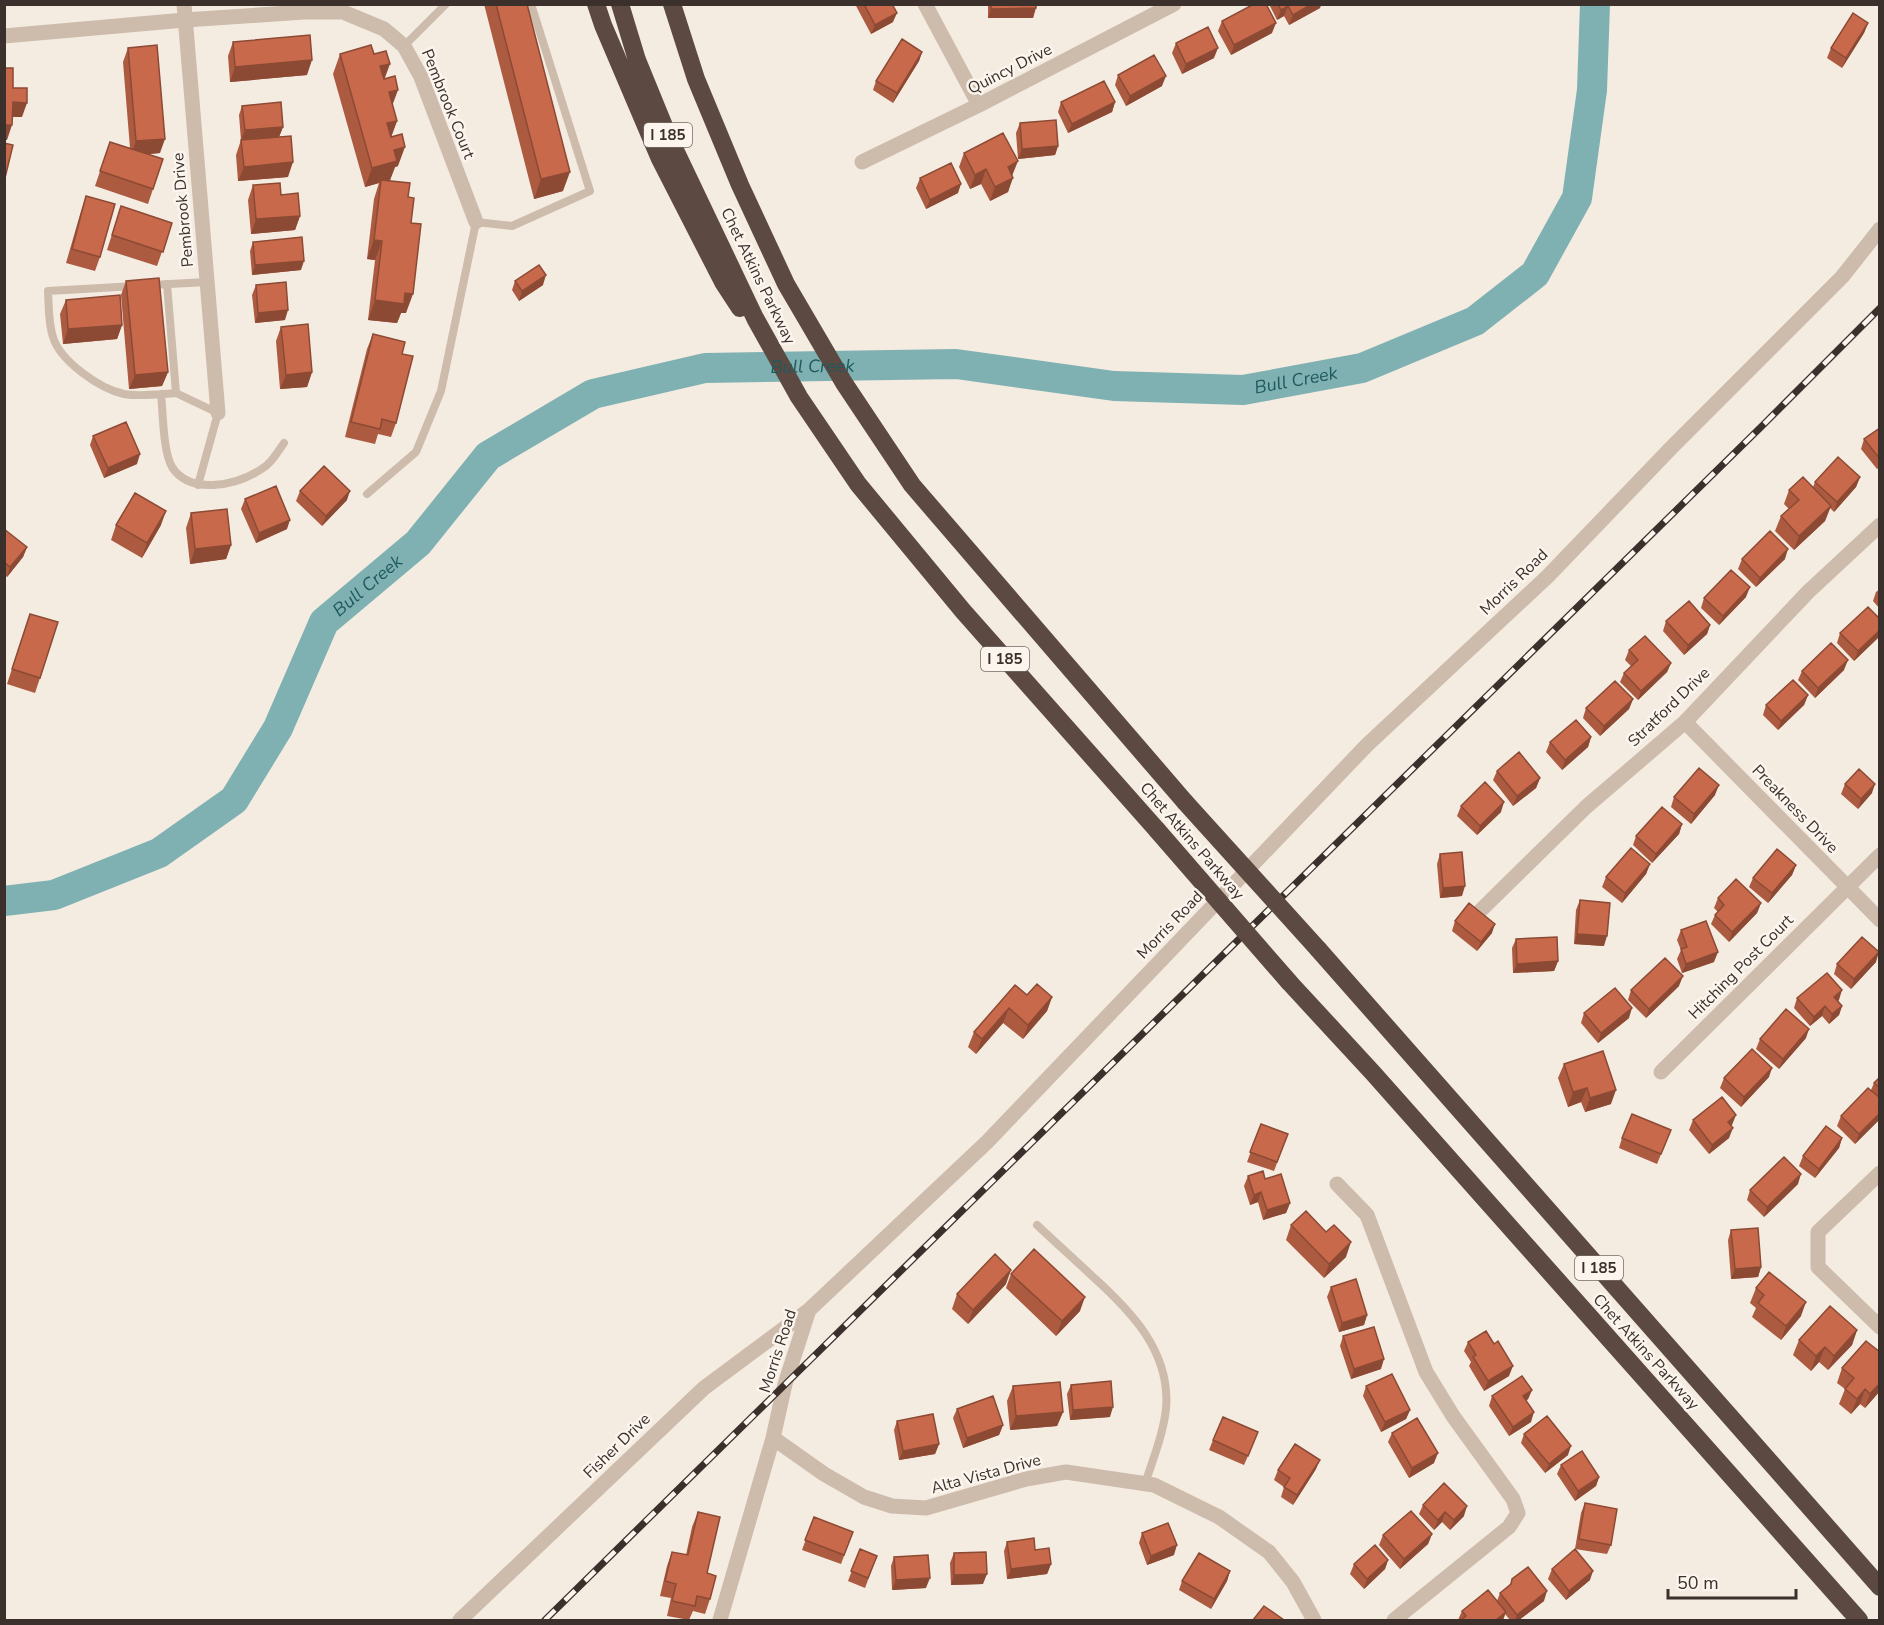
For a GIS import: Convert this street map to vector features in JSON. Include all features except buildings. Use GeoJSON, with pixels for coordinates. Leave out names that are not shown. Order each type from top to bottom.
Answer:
{"type":"FeatureCollection","features":[{"type":"Feature","properties":{"kind":"highway"},"geometry":{"type":"LineString","coordinates":[[596,4],[660,159],[709,255],[723,282],[799,397]]}},
{"type":"Feature","properties":{"kind":"highway","name":"Chet Atkins Parkway"},"geometry":{"type":"LineString","coordinates":[[620,4],[638,60],[666,131],[755,318],[799,397],[858,484],[963,611],[1288,982],[1373,1073],[1859,1620]]}},
{"type":"Feature","properties":{"kind":"highway","name":"Chet Atkins Parkway"},"geometry":{"type":"LineString","coordinates":[[672,4],[696,79],[740,185],[786,284],[844,383],[912,485],[1185,802],[1880,1587]]}},
{"type":"Feature","properties":{"kind":"street"},"geometry":{"type":"LineString","coordinates":[[926,4],[979,105]]}},
{"type":"Feature","properties":{"kind":"street","name":"Quincy Drive"},"geometry":{"type":"LineString","coordinates":[[862,162],[979,105],[1174,4]]}},
{"type":"Feature","properties":{"kind":"street","name":"Pembrook Court"},"geometry":{"type":"LineString","coordinates":[[4,36],[185,12],[343,12],[384,29],[404,46],[421,77],[476,222]]}},
{"type":"Feature","properties":{"kind":"street","name":"Pembrook Drive"},"geometry":{"type":"LineString","coordinates":[[185,12],[218,413]]}},
{"type":"Feature","properties":{"kind":"street","name":"Morris Road"},"geometry":{"type":"LineString","coordinates":[[720,1620],[773,1438],[785,1384],[809,1310],[987,1142],[1367,745],[1548,576],[1842,277],[1880,229]]}},
{"type":"Feature","properties":{"kind":"street","name":"Stratford Drive"},"geometry":{"type":"LineString","coordinates":[[1480,911],[1586,807],[1684,722],[1808,592],[1880,525]]}},
{"type":"Feature","properties":{"kind":"street","name":"Preakness Drive"},"geometry":{"type":"LineString","coordinates":[[1684,722],[1880,920]]}},
{"type":"Feature","properties":{"kind":"street","name":"Hitching Post Court"},"geometry":{"type":"LineString","coordinates":[[1661,1072],[1880,855]]}},
{"type":"Feature","properties":{"kind":"street"},"geometry":{"type":"LineString","coordinates":[[1880,1173],[1818,1232],[1818,1267],[1880,1327]]}},
{"type":"Feature","properties":{"kind":"street"},"geometry":{"type":"LineString","coordinates":[[1337,1184],[1367,1215],[1426,1372],[1453,1416],[1513,1499],[1518,1514],[1509,1527],[1394,1620]]}},
{"type":"Feature","properties":{"kind":"street","name":"Fisher Drive"},"geometry":{"type":"LineString","coordinates":[[460,1620],[704,1388],[809,1310]]}},
{"type":"Feature","properties":{"kind":"street","name":"Alta Vista Drive"},"geometry":{"type":"LineString","coordinates":[[773,1438],[824,1474],[864,1497],[892,1506],[926,1508],[1026,1479],[1066,1472],[1154,1485],[1219,1517],[1269,1552],[1293,1582],[1314,1620]]}},
{"type":"Feature","properties":{"kind":"lane"},"geometry":{"type":"LineString","coordinates":[[404,46],[446,4]]}},
{"type":"Feature","properties":{"kind":"lane"},"geometry":{"type":"LineString","coordinates":[[367,494],[416,452],[441,391],[476,222],[512,226],[590,191],[531,4]]}},
{"type":"Feature","properties":{"kind":"lane"},"geometry":{"type":"LineString","coordinates":[[198,485],[218,413],[176,393],[135,395],[122,393],[101,384],[70,362],[60,353],[53,339],[48,291],[207,282]]}},
{"type":"Feature","properties":{"kind":"lane"},"geometry":{"type":"LineString","coordinates":[[167,284],[176,393]]}},
{"type":"Feature","properties":{"kind":"lane"},"geometry":{"type":"LineString","coordinates":[[161,394],[167,454],[172,466],[183,479],[198,485],[220,484],[240,479],[260,470],[271,461],[284,443]]}},
{"type":"Feature","properties":{"kind":"lane"},"geometry":{"type":"LineString","coordinates":[[1037,1225],[1121,1302],[1136,1318],[1150,1341],[1165,1386],[1166,1406],[1164,1426],[1145,1484]]}},
{"type":"Feature","properties":{"kind":"waterway","name":"Bull Creek"},"geometry":{"type":"LineString","coordinates":[[4,901],[54,895],[159,853],[234,800],[278,728],[324,622],[418,543],[488,456],[593,394],[705,368],[956,364],[1114,386],[1243,390],[1362,368],[1475,321],[1535,274],[1577,198],[1592,90],[1595,4]]}},
{"type":"Feature","properties":{"kind":"railway"},"geometry":{"type":"LineString","coordinates":[[545,1620],[1880,308]]}}]}
